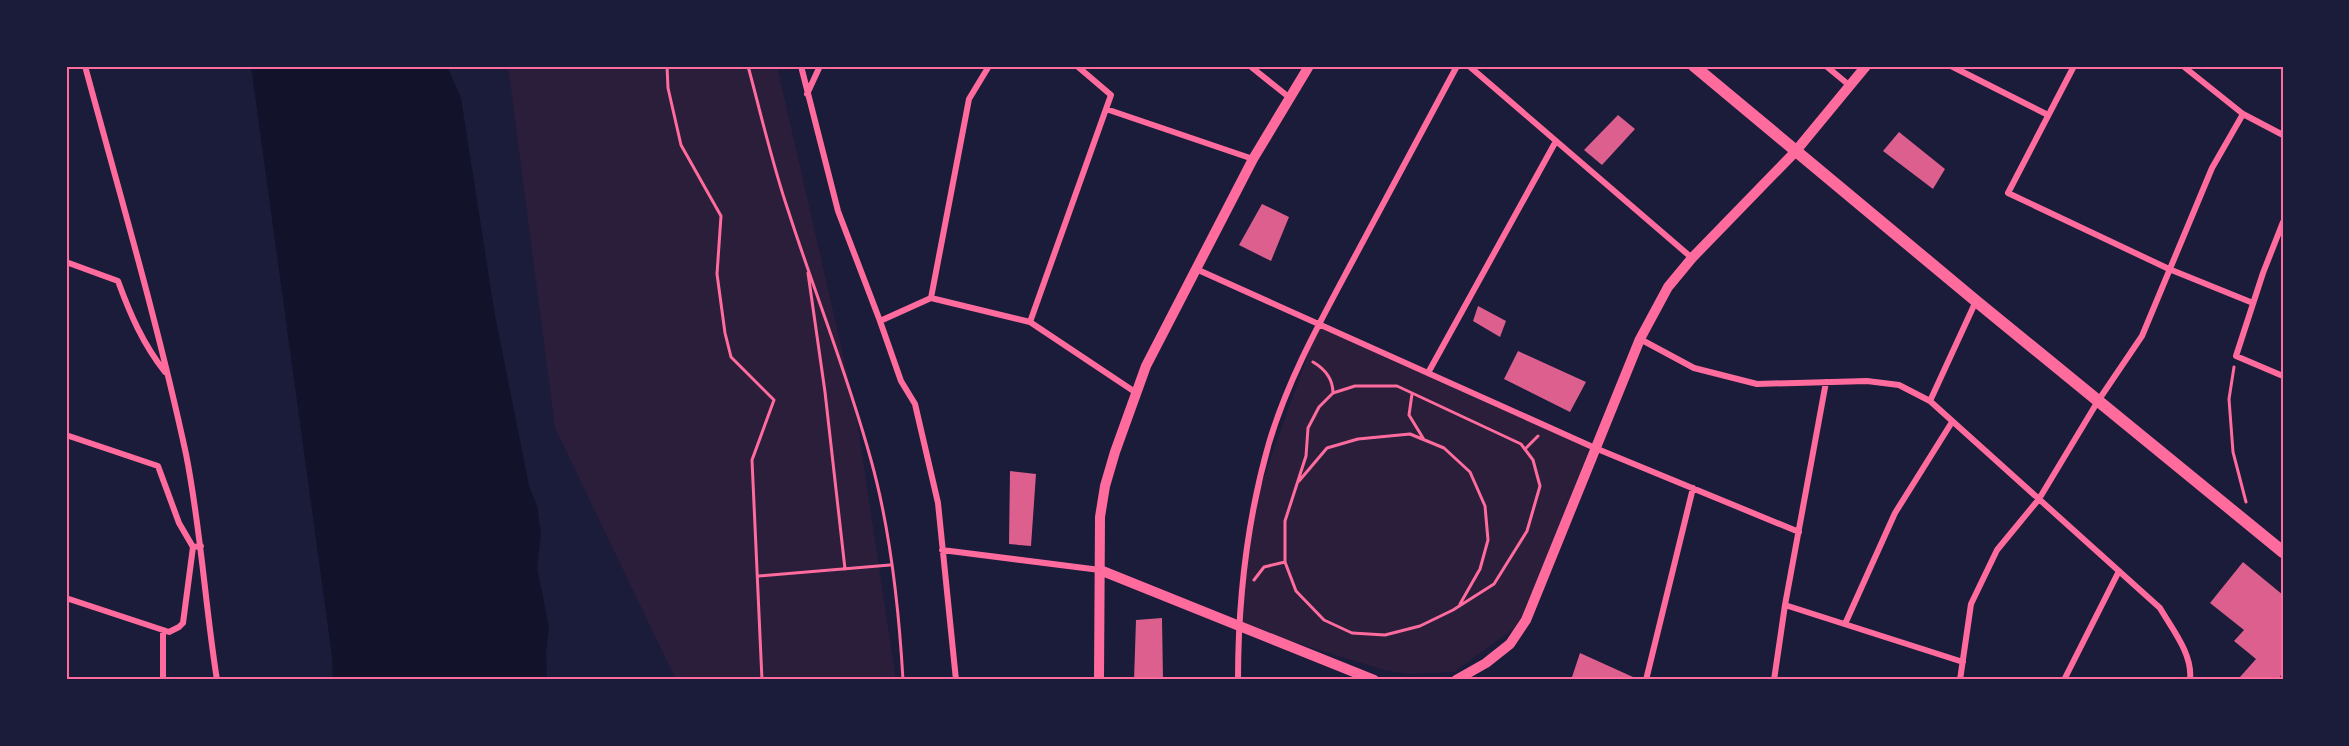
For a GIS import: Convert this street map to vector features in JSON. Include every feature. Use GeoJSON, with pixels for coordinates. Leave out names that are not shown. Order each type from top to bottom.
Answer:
{"type":"FeatureCollection","features":[{"type":"Feature","properties":{"kind":"main road"},"geometry":{"type":"LineString","coordinates":[[1694,66],[1795,152],[2283,552]]}},
{"type":"Feature","properties":{"kind":"street"},"geometry":{"type":"LineString","coordinates":[[85,66],[151,310],[186,456],[217,680]]}},
{"type":"Feature","properties":{"kind":"street"},"geometry":{"type":"LineString","coordinates":[[801,66],[838,211],[901,381],[915,404],[938,503],[956,680]]}},
{"type":"Feature","properties":{"kind":"street"},"geometry":{"type":"LineString","coordinates":[[807,94],[820,66]]}},
{"type":"Feature","properties":{"kind":"street"},"geometry":{"type":"LineString","coordinates":[[931,298],[969,99],[989,66]]}},
{"type":"Feature","properties":{"kind":"street"},"geometry":{"type":"LineString","coordinates":[[1030,322],[1110,95],[1077,66]]}},
{"type":"Feature","properties":{"kind":"street"},"geometry":{"type":"LineString","coordinates":[[1250,66],[1290,98]]}},
{"type":"Feature","properties":{"kind":"street"},"geometry":{"type":"LineString","coordinates":[[1099,680],[1100,517],[1105,486],[1135,392],[1253,159],[1309,66]]}},
{"type":"Feature","properties":{"kind":"street"},"geometry":{"type":"LineString","coordinates":[[1238,680],[1238,625],[1250,516],[1269,441],[1288,390],[1319,324],[1457,66]]}},
{"type":"Feature","properties":{"kind":"street"},"geometry":{"type":"LineString","coordinates":[[1469,66],[1692,258]]}},
{"type":"Feature","properties":{"kind":"street"},"geometry":{"type":"LineString","coordinates":[[1826,66],[1849,85]]}},
{"type":"Feature","properties":{"kind":"street"},"geometry":{"type":"LineString","coordinates":[[1456,680],[1486,663],[1510,644],[1526,620],[1640,339],[1668,287],[1692,258],[1795,152],[1866,66]]}},
{"type":"Feature","properties":{"kind":"street"},"geometry":{"type":"LineString","coordinates":[[1951,66],[2048,115]]}},
{"type":"Feature","properties":{"kind":"street"},"geometry":{"type":"LineString","coordinates":[[2074,66],[2008,193],[2169,269],[2253,303]]}},
{"type":"Feature","properties":{"kind":"street"},"geometry":{"type":"LineString","coordinates":[[2183,66],[2243,114],[2283,135]]}},
{"type":"Feature","properties":{"kind":"street"},"geometry":{"type":"LineString","coordinates":[[1106,109],[1253,159]]}},
{"type":"Feature","properties":{"kind":"street"},"geometry":{"type":"LineString","coordinates":[[1960,680],[1971,604],[1997,550],[2039,499],[2098,401],[2142,336],[2212,168],[2243,114]]}},
{"type":"Feature","properties":{"kind":"street"},"geometry":{"type":"LineString","coordinates":[[1428,373],[1556,141]]}},
{"type":"Feature","properties":{"kind":"street"},"geometry":{"type":"LineString","coordinates":[[2283,222],[2236,356],[2283,376]]}},
{"type":"Feature","properties":{"kind":"street"},"geometry":{"type":"LineString","coordinates":[[66,262],[118,281],[143,340],[166,373]]}},
{"type":"Feature","properties":{"kind":"street"},"geometry":{"type":"LineString","coordinates":[[1196,269],[1595,448],[1799,532]]}},
{"type":"Feature","properties":{"kind":"street"},"geometry":{"type":"LineString","coordinates":[[880,321],[931,298],[1030,322],[1135,392]]}},
{"type":"Feature","properties":{"kind":"street"},"geometry":{"type":"LineString","coordinates":[[1929,401],[1976,301]]}},
{"type":"Feature","properties":{"kind":"street"},"geometry":{"type":"LineString","coordinates":[[1640,339],[1694,368],[1757,384],[1867,381],[1899,386],[1929,401],[2160,608],[2185,651],[2190,680]]}},
{"type":"Feature","properties":{"kind":"street"},"geometry":{"type":"LineString","coordinates":[[1774,680],[1785,605],[1826,382]]}},
{"type":"Feature","properties":{"kind":"street"},"geometry":{"type":"LineString","coordinates":[[1845,624],[1895,513],[1952,422]]}},
{"type":"Feature","properties":{"kind":"street"},"geometry":{"type":"LineString","coordinates":[[66,435],[158,466],[179,523],[197,546],[183,623],[169,632],[66,598]]}},
{"type":"Feature","properties":{"kind":"street"},"geometry":{"type":"LineString","coordinates":[[1646,680],[1693,488]]}},
{"type":"Feature","properties":{"kind":"street"},"geometry":{"type":"LineString","coordinates":[[942,550],[1101,570],[1374,680]]}},
{"type":"Feature","properties":{"kind":"street"},"geometry":{"type":"LineString","coordinates":[[2064,680],[2119,571]]}},
{"type":"Feature","properties":{"kind":"street"},"geometry":{"type":"LineString","coordinates":[[1785,605],[1963,662]]}},
{"type":"Feature","properties":{"kind":"street"},"geometry":{"type":"LineString","coordinates":[[163,630],[163,680]]}},
{"type":"Feature","properties":{"kind":"street"},"geometry":{"type":"LineString","coordinates":[[212,680],[214,665]]}},
{"type":"Feature","properties":{"kind":"path"},"geometry":{"type":"LineString","coordinates":[[667,66],[668,88],[681,145],[721,216],[717,274],[725,333],[731,357],[774,400],[752,460],[762,680]]}},
{"type":"Feature","properties":{"kind":"path"},"geometry":{"type":"LineString","coordinates":[[748,66],[787,207],[849,385],[872,462],[900,634],[903,680]]}},
{"type":"Feature","properties":{"kind":"path"},"geometry":{"type":"LineString","coordinates":[[806,265],[825,392],[845,569]]}},
{"type":"Feature","properties":{"kind":"path"},"geometry":{"type":"LineString","coordinates":[[1305,356],[1323,368],[1333,384],[1333,393]]}},
{"type":"Feature","properties":{"kind":"path"},"geometry":{"type":"LineString","coordinates":[[2236,356],[2229,399],[2233,452],[2251,525]]}},
{"type":"Feature","properties":{"kind":"path"},"geometry":{"type":"LineString","coordinates":[[1355,386],[1397,386],[1516,442],[1525,449],[1533,460],[1540,486],[1527,531],[1494,584],[1459,606],[1420,626],[1385,635],[1352,633],[1324,620],[1296,591],[1285,562],[1285,520],[1306,456],[1308,428],[1319,407],[1333,393],[1355,386]]}},
{"type":"Feature","properties":{"kind":"path"},"geometry":{"type":"LineString","coordinates":[[1412,394],[1409,415],[1424,440]]}},
{"type":"Feature","properties":{"kind":"path"},"geometry":{"type":"LineString","coordinates":[[1525,449],[1548,426]]}},
{"type":"Feature","properties":{"kind":"path"},"geometry":{"type":"LineString","coordinates":[[1298,482],[1327,448],[1358,439],[1410,434],[1444,448],[1470,472],[1485,506],[1488,540],[1480,569],[1459,606]]}},
{"type":"Feature","properties":{"kind":"path"},"geometry":{"type":"LineString","coordinates":[[1248,588],[1264,567],[1285,562]]}},
{"type":"Feature","properties":{"kind":"path"},"geometry":{"type":"LineString","coordinates":[[759,576],[890,565]]}},
{"type":"Feature","properties":{"kind":"shaded area"},"geometry":{"type":"Polygon","coordinates":[[[251,66],[447,66],[461,98],[494,310],[529,486],[537,506],[541,534],[537,567],[549,627],[546,651],[547,680],[333,680],[332,656],[251,66]]]}},
{"type":"Feature","properties":{"kind":"shaded area"},"geometry":{"type":"Polygon","coordinates":[[[508,66],[777,66],[855,407],[896,680],[676,680],[555,428],[508,66]]]}},
{"type":"Feature","properties":{"kind":"shaded area"},"geometry":{"type":"Polygon","coordinates":[[[1319,324],[1590,445],[1526,620],[1454,672],[1408,674],[1384,670],[1238,625],[1250,516],[1319,324]]]}},
{"type":"Feature","properties":{"kind":"building"},"geometry":{"type":"Polygon","coordinates":[[[1618,115],[1635,129],[1602,165],[1584,150],[1618,115]]]}},
{"type":"Feature","properties":{"kind":"building"},"geometry":{"type":"Polygon","coordinates":[[[1899,132],[1945,169],[1933,189],[1883,151],[1899,132]]]}},
{"type":"Feature","properties":{"kind":"building"},"geometry":{"type":"Polygon","coordinates":[[[1262,204],[1289,217],[1271,261],[1239,245],[1262,204]]]}},
{"type":"Feature","properties":{"kind":"building"},"geometry":{"type":"Polygon","coordinates":[[[1478,306],[1506,321],[1500,337],[1473,321],[1478,306]]]}},
{"type":"Feature","properties":{"kind":"building"},"geometry":{"type":"Polygon","coordinates":[[[1518,351],[1586,382],[1570,412],[1504,379],[1518,351]]]}},
{"type":"Feature","properties":{"kind":"building"},"geometry":{"type":"Polygon","coordinates":[[[1010,471],[1036,474],[1031,546],[1009,544],[1010,471]]]}},
{"type":"Feature","properties":{"kind":"building"},"geometry":{"type":"Polygon","coordinates":[[[2243,562],[2283,595],[2283,673],[2277,680],[2244,680],[2240,677],[2256,659],[2234,641],[2244,630],[2210,603],[2243,562]]]}},
{"type":"Feature","properties":{"kind":"building"},"geometry":{"type":"Polygon","coordinates":[[[1162,618],[1163,680],[1134,680],[1136,620],[1162,618]]]}},
{"type":"Feature","properties":{"kind":"building"},"geometry":{"type":"Polygon","coordinates":[[[1580,653],[1633,677],[1633,680],[1571,680],[1580,653]]]}}]}
